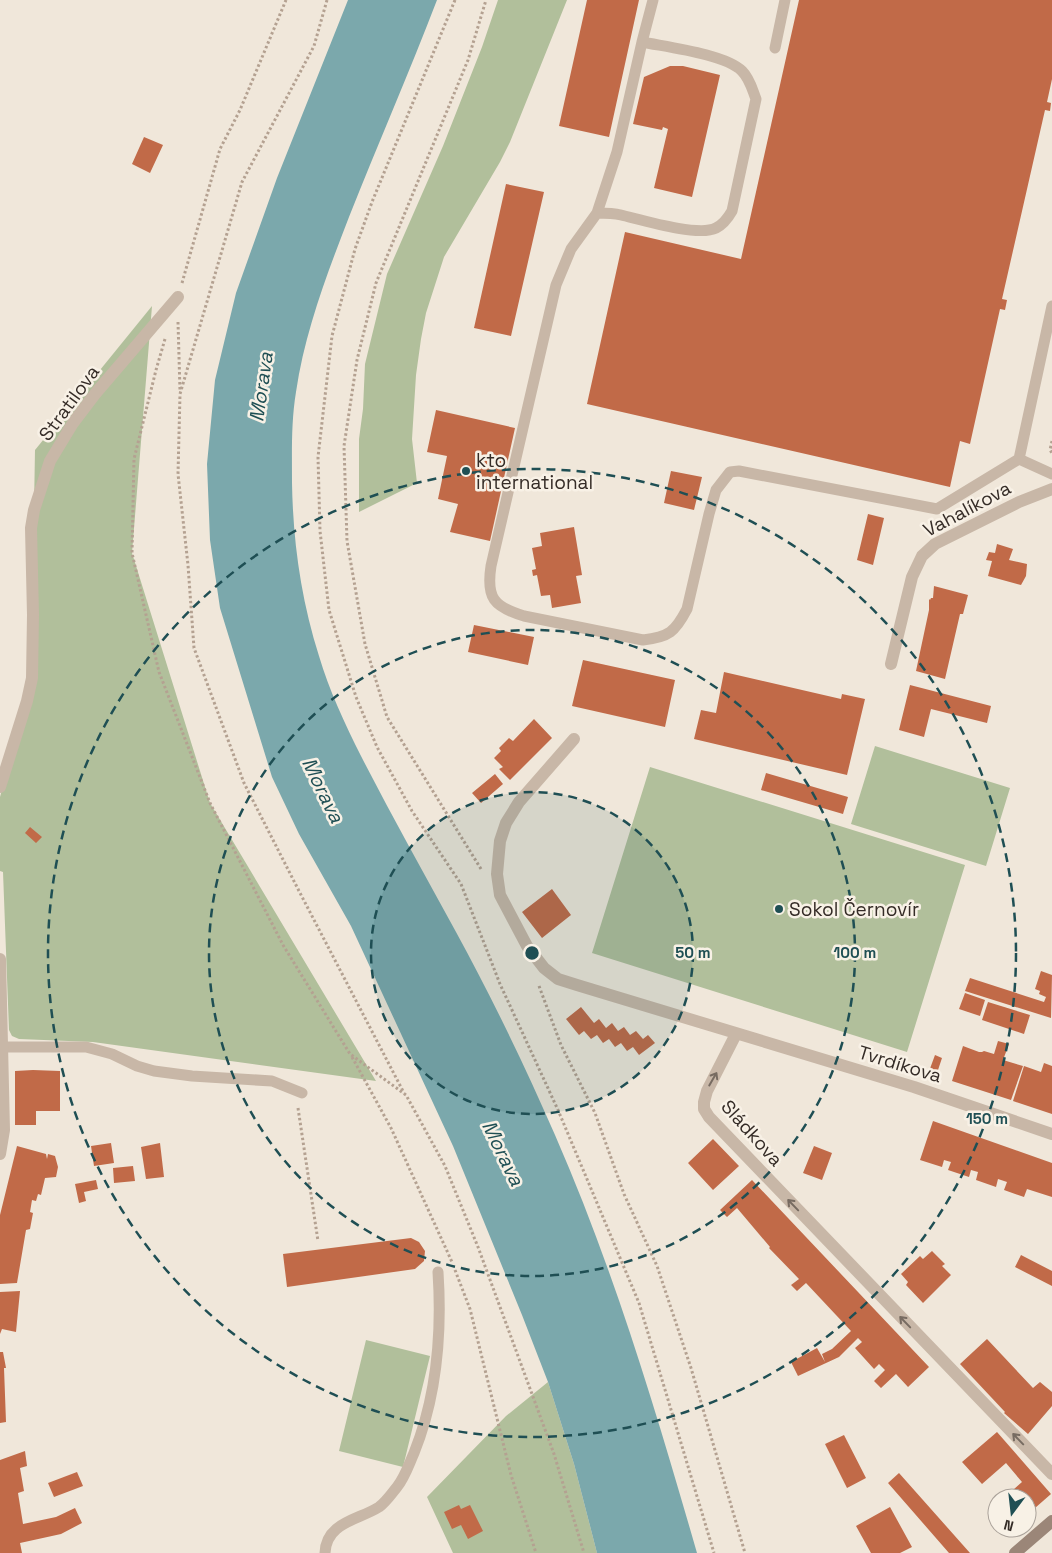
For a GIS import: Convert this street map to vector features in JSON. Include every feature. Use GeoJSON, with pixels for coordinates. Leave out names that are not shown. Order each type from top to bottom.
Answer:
{"type":"FeatureCollection","features":[{"type":"Feature","properties":{"kind":"main road"},"geometry":{"type":"LineString","coordinates":[[1015,1553],[1052,1521]]}},
{"type":"Feature","properties":{"kind":"street","name":"Stratilova"},"geometry":{"type":"LineString","coordinates":[[0,787],[30,689],[33,632],[31,528],[34,510],[50,461],[73,423],[90,401],[178,297]]}},
{"type":"Feature","properties":{"kind":"street","name":"Vahalíkova"},"geometry":{"type":"LineString","coordinates":[[890,664],[912,577],[922,556],[935,544],[1019,502],[1052,490]]}},
{"type":"Feature","properties":{"kind":"street"},"geometry":{"type":"LineString","coordinates":[[574,739],[519,802],[506,823],[500,841],[497,874],[500,894],[527,946],[544,968],[558,979],[736,1034]]}},
{"type":"Feature","properties":{"kind":"street"},"geometry":{"type":"LineString","coordinates":[[0,959],[4,1130],[0,1154]]}},
{"type":"Feature","properties":{"kind":"street","name":"Tvrdíkova"},"geometry":{"type":"LineString","coordinates":[[736,1034],[914,1087],[1052,1134]]}},
{"type":"Feature","properties":{"kind":"street","name":"Sládkova"},"geometry":{"type":"LineString","coordinates":[[736,1034],[707,1091],[704,1109],[709,1117],[1052,1474]]}},
{"type":"Feature","properties":{"kind":"lane"},"geometry":{"type":"LineString","coordinates":[[653,0],[617,152],[606,189],[597,213],[571,249],[556,284],[491,566],[489,589],[498,605],[508,611],[524,616],[643,640],[659,638],[672,632],[680,624],[687,610],[716,490],[730,472],[739,471],[937,509],[1019,459],[1052,306]]}},
{"type":"Feature","properties":{"kind":"lane"},"geometry":{"type":"LineString","coordinates":[[774,48],[785,0]]}},
{"type":"Feature","properties":{"kind":"lane"},"geometry":{"type":"LineString","coordinates":[[597,213],[618,214],[666,225],[702,230],[715,228],[726,221],[732,211],[756,99],[750,81],[742,70],[726,61],[676,48],[642,42]]}},
{"type":"Feature","properties":{"kind":"lane"},"geometry":{"type":"LineString","coordinates":[[1019,459],[1052,474]]}},
{"type":"Feature","properties":{"kind":"lane"},"geometry":{"type":"LineString","coordinates":[[2,1047],[86,1047],[154,1070],[192,1076],[272,1081],[299,1092]]}},
{"type":"Feature","properties":{"kind":"lane"},"geometry":{"type":"LineString","coordinates":[[325,1553],[325,1548],[331,1534],[342,1523],[364,1515],[381,1505],[398,1486],[408,1469],[427,1414],[438,1352],[440,1300],[438,1272]]}},
{"type":"Feature","properties":{"kind":"path"},"geometry":{"type":"LineString","coordinates":[[286,0],[240,110],[220,149],[178,297],[180,394],[178,474],[188,565],[194,648],[244,783],[406,1095],[445,1166],[478,1247],[554,1454],[584,1553]]}},
{"type":"Feature","properties":{"kind":"path"},"geometry":{"type":"LineString","coordinates":[[180,394],[242,182],[314,46],[327,0]]}},
{"type":"Feature","properties":{"kind":"path"},"geometry":{"type":"LineString","coordinates":[[455,0],[358,241],[332,336],[318,457],[320,531],[328,610],[356,697],[376,747],[412,811],[461,884],[500,984],[558,1110],[639,1303],[714,1553]]}},
{"type":"Feature","properties":{"kind":"path"},"geometry":{"type":"LineString","coordinates":[[481,870],[387,717],[366,644],[347,541],[344,446],[357,360],[376,283],[468,60],[486,0]]}},
{"type":"Feature","properties":{"kind":"path"},"geometry":{"type":"LineString","coordinates":[[167,333],[134,459],[132,553],[159,672],[210,803],[283,945],[350,1054],[406,1095]]}},
{"type":"Feature","properties":{"kind":"path"},"geometry":{"type":"LineString","coordinates":[[1052,441],[1050,450],[1052,453]]}},
{"type":"Feature","properties":{"kind":"path"},"geometry":{"type":"LineString","coordinates":[[537,981],[561,1045],[595,1113],[624,1194],[657,1266],[691,1368],[745,1553]]}},
{"type":"Feature","properties":{"kind":"path"},"geometry":{"type":"LineString","coordinates":[[299,1092],[318,1241]]}},
{"type":"Feature","properties":{"kind":"green space"},"geometry":{"type":"Polygon","coordinates":[[[498,0],[567,0],[510,142],[444,257],[426,313],[416,375],[412,439],[417,483],[359,512],[359,439],[363,409],[365,364],[387,274],[443,146],[482,47],[498,0]]]}},
{"type":"Feature","properties":{"kind":"green space"},"geometry":{"type":"Polygon","coordinates":[[[152,306],[132,553],[210,803],[376,1081],[93,1042],[19,1039],[12,1036],[9,1030],[3,872],[0,871],[0,797],[31,682],[35,450],[152,306]]]}},
{"type":"Feature","properties":{"kind":"green space"},"geometry":{"type":"Polygon","coordinates":[[[875,746],[1010,788],[986,866],[851,824],[875,746]]]}},
{"type":"Feature","properties":{"kind":"green space","name":"Sokol Černovír"},"geometry":{"type":"Polygon","coordinates":[[[650,767],[965,865],[907,1052],[592,953],[650,767]]]}},
{"type":"Feature","properties":{"kind":"green space"},"geometry":{"type":"Polygon","coordinates":[[[366,1340],[430,1356],[403,1467],[339,1451],[366,1340]]]}},
{"type":"Feature","properties":{"kind":"green space"},"geometry":{"type":"Polygon","coordinates":[[[548,1382],[574,1464],[597,1553],[453,1553],[427,1497],[506,1416],[548,1382]]]}},
{"type":"Feature","properties":{"kind":"water","name":"Morava"},"geometry":{"type":"Polygon","coordinates":[[[348,0],[437,0],[333,260],[311,325],[300,369],[293,415],[292,483],[296,549],[307,613],[323,669],[349,732],[495,1007],[544,1109],[576,1186],[633,1341],[697,1553],[597,1553],[574,1464],[548,1382],[522,1315],[453,1146],[351,926],[299,834],[272,777],[220,608],[210,540],[207,464],[215,380],[236,293],[277,178],[348,0]]]}},
{"type":"Feature","properties":{"kind":"building"},"geometry":{"type":"Polygon","coordinates":[[[587,0],[639,0],[609,137],[559,126],[587,0]]]}},
{"type":"Feature","properties":{"kind":"building"},"geometry":{"type":"Polygon","coordinates":[[[799,0],[1052,0],[1052,79],[1047,102],[1051,103],[1050,111],[1045,110],[1002,299],[1007,300],[1005,310],[1000,309],[970,444],[960,441],[950,487],[587,404],[625,232],[741,259],[799,0]]]}},
{"type":"Feature","properties":{"kind":"building"},"geometry":{"type":"Polygon","coordinates":[[[670,66],[683,66],[720,75],[692,197],[654,188],[668,129],[663,127],[662,130],[633,124],[644,77],[670,66]]]}},
{"type":"Feature","properties":{"kind":"building"},"geometry":{"type":"Polygon","coordinates":[[[144,137],[163,145],[150,173],[132,164],[144,137]]]}},
{"type":"Feature","properties":{"kind":"building"},"geometry":{"type":"Polygon","coordinates":[[[506,184],[544,192],[511,336],[474,328],[506,184]]]}},
{"type":"Feature","properties":{"kind":"building"},"geometry":{"type":"Polygon","coordinates":[[[436,410],[515,428],[490,541],[450,532],[458,504],[438,499],[447,456],[427,452],[436,410]]]}},
{"type":"Feature","properties":{"kind":"building"},"geometry":{"type":"Polygon","coordinates":[[[671,471],[702,477],[694,510],[664,503],[671,471]]]}},
{"type":"Feature","properties":{"kind":"building"},"geometry":{"type":"Polygon","coordinates":[[[868,514],[884,518],[873,565],[857,560],[868,514]]]}},
{"type":"Feature","properties":{"kind":"building"},"geometry":{"type":"Polygon","coordinates":[[[574,527],[582,575],[576,576],[581,603],[552,608],[550,595],[541,596],[537,575],[533,576],[532,570],[536,569],[532,548],[542,546],[540,533],[574,527]]]}},
{"type":"Feature","properties":{"kind":"building"},"geometry":{"type":"Polygon","coordinates":[[[997,544],[1013,549],[1009,560],[1027,564],[1026,576],[1021,585],[988,576],[992,561],[986,560],[989,552],[995,553],[997,544]]]}},
{"type":"Feature","properties":{"kind":"building"},"geometry":{"type":"Polygon","coordinates":[[[934,586],[968,595],[963,614],[960,614],[945,679],[916,671],[929,610],[929,599],[933,598],[934,586]]]}},
{"type":"Feature","properties":{"kind":"building"},"geometry":{"type":"Polygon","coordinates":[[[474,625],[534,637],[528,665],[468,652],[474,625]]]}},
{"type":"Feature","properties":{"kind":"building"},"geometry":{"type":"Polygon","coordinates":[[[583,660],[675,680],[665,727],[572,706],[583,660]]]}},
{"type":"Feature","properties":{"kind":"building"},"geometry":{"type":"Polygon","coordinates":[[[724,672],[841,699],[842,694],[865,699],[847,775],[694,739],[701,710],[716,713],[724,672]]]}},
{"type":"Feature","properties":{"kind":"building"},"geometry":{"type":"Polygon","coordinates":[[[910,685],[991,706],[987,723],[931,709],[924,737],[899,730],[910,685]]]}},
{"type":"Feature","properties":{"kind":"building"},"geometry":{"type":"Polygon","coordinates":[[[534,719],[552,738],[510,780],[499,769],[503,767],[494,758],[501,751],[499,748],[509,738],[513,741],[534,719]]]}},
{"type":"Feature","properties":{"kind":"building"},"geometry":{"type":"Polygon","coordinates":[[[766,773],[848,797],[843,814],[761,790],[766,773]]]}},
{"type":"Feature","properties":{"kind":"building"},"geometry":{"type":"Polygon","coordinates":[[[495,774],[503,784],[481,803],[472,793],[495,774]]]}},
{"type":"Feature","properties":{"kind":"building"},"geometry":{"type":"Polygon","coordinates":[[[30,827],[42,837],[36,843],[25,833],[30,827]]]}},
{"type":"Feature","properties":{"kind":"building"},"geometry":{"type":"Polygon","coordinates":[[[552,889],[571,915],[542,938],[522,912],[552,889]]]}},
{"type":"Feature","properties":{"kind":"building"},"geometry":{"type":"Polygon","coordinates":[[[1041,971],[1052,975],[1051,1018],[965,991],[970,978],[1044,1002],[1046,997],[1039,994],[1040,991],[1035,989],[1041,971]]]}},
{"type":"Feature","properties":{"kind":"building"},"geometry":{"type":"Polygon","coordinates":[[[965,993],[985,1000],[980,1016],[959,1009],[965,993]]]}},
{"type":"Feature","properties":{"kind":"building"},"geometry":{"type":"Polygon","coordinates":[[[988,1002],[1030,1015],[1024,1034],[982,1020],[988,1002]]]}},
{"type":"Feature","properties":{"kind":"building"},"geometry":{"type":"Polygon","coordinates":[[[581,1007],[594,1023],[599,1019],[606,1028],[612,1023],[618,1031],[624,1027],[630,1035],[636,1031],[643,1039],[648,1035],[655,1043],[639,1055],[633,1047],[627,1051],[621,1043],[615,1047],[609,1039],[603,1043],[597,1035],[591,1039],[584,1031],[579,1035],[566,1019],[581,1007]]]}},
{"type":"Feature","properties":{"kind":"building"},"geometry":{"type":"Polygon","coordinates":[[[998,1041],[1009,1044],[1003,1060],[1023,1066],[1011,1100],[952,1081],[963,1046],[979,1052],[984,1051],[994,1054],[998,1041]]]}},
{"type":"Feature","properties":{"kind":"building"},"geometry":{"type":"Polygon","coordinates":[[[935,1055],[942,1058],[936,1076],[928,1074],[935,1055]]]}},
{"type":"Feature","properties":{"kind":"building"},"geometry":{"type":"Polygon","coordinates":[[[1044,1063],[1052,1066],[1052,1114],[1013,1101],[1024,1066],[1041,1072],[1044,1063]]]}},
{"type":"Feature","properties":{"kind":"building"},"geometry":{"type":"Polygon","coordinates":[[[15,1071],[60,1071],[60,1111],[36,1111],[36,1125],[15,1125],[15,1071]]]}},
{"type":"Feature","properties":{"kind":"building"},"geometry":{"type":"Polygon","coordinates":[[[933,1121],[1052,1163],[1052,1197],[1027,1189],[1024,1197],[1004,1190],[1007,1182],[998,1179],[996,1187],[976,1180],[978,1172],[971,1170],[969,1177],[948,1170],[951,1162],[944,1160],[942,1167],[920,1160],[933,1121]]]}},
{"type":"Feature","properties":{"kind":"building"},"geometry":{"type":"Polygon","coordinates":[[[713,1139],[739,1166],[713,1190],[688,1163],[713,1139]]]}},
{"type":"Feature","properties":{"kind":"building"},"geometry":{"type":"Polygon","coordinates":[[[111,1143],[114,1163],[94,1166],[91,1146],[111,1143]]]}},
{"type":"Feature","properties":{"kind":"building"},"geometry":{"type":"Polygon","coordinates":[[[160,1143],[164,1177],[146,1179],[141,1147],[160,1143]]]}},
{"type":"Feature","properties":{"kind":"building"},"geometry":{"type":"Polygon","coordinates":[[[17,1146],[46,1154],[47,1159],[48,1154],[55,1156],[58,1167],[56,1177],[45,1178],[41,1195],[38,1194],[36,1201],[32,1200],[30,1212],[33,1213],[30,1229],[26,1230],[17,1283],[0,1284],[0,1215],[17,1146]]]}},
{"type":"Feature","properties":{"kind":"building"},"geometry":{"type":"Polygon","coordinates":[[[814,1146],[832,1153],[822,1180],[803,1173],[814,1146]]]}},
{"type":"Feature","properties":{"kind":"building"},"geometry":{"type":"Polygon","coordinates":[[[133,1166],[135,1181],[114,1183],[113,1168],[133,1166]]]}},
{"type":"Feature","properties":{"kind":"building"},"geometry":{"type":"Polygon","coordinates":[[[96,1180],[98,1189],[84,1192],[86,1201],[79,1203],[75,1184],[96,1180]]]}},
{"type":"Feature","properties":{"kind":"building"},"geometry":{"type":"Polygon","coordinates":[[[752,1180],[929,1367],[908,1387],[896,1374],[881,1388],[874,1381],[885,1370],[879,1364],[874,1369],[855,1348],[862,1342],[858,1338],[839,1357],[798,1376],[791,1362],[817,1348],[825,1362],[822,1354],[832,1349],[851,1331],[806,1283],[797,1291],[791,1285],[799,1279],[769,1248],[737,1208],[727,1217],[720,1210],[752,1180]]]}},
{"type":"Feature","properties":{"kind":"building"},"geometry":{"type":"Polygon","coordinates":[[[411,1238],[419,1242],[425,1251],[424,1261],[415,1269],[287,1287],[283,1254],[411,1238]]]}},
{"type":"Feature","properties":{"kind":"building"},"geometry":{"type":"Polygon","coordinates":[[[932,1251],[945,1264],[942,1266],[951,1275],[923,1303],[906,1285],[908,1282],[901,1274],[920,1256],[923,1259],[932,1251]]]}},
{"type":"Feature","properties":{"kind":"building"},"geometry":{"type":"Polygon","coordinates":[[[1021,1255],[1052,1271],[1052,1286],[1015,1267],[1021,1255]]]}},
{"type":"Feature","properties":{"kind":"building"},"geometry":{"type":"Polygon","coordinates":[[[20,1291],[16,1332],[2,1329],[0,1334],[0,1292],[20,1291]]]}},
{"type":"Feature","properties":{"kind":"building"},"geometry":{"type":"Polygon","coordinates":[[[987,1339],[1033,1388],[1040,1382],[1052,1392],[1052,1406],[1028,1434],[1004,1413],[960,1364],[987,1339]]]}},
{"type":"Feature","properties":{"kind":"building"},"geometry":{"type":"Polygon","coordinates":[[[0,1352],[3,1352],[6,1368],[4,1368],[6,1422],[0,1423],[0,1352]]]}},
{"type":"Feature","properties":{"kind":"building"},"geometry":{"type":"Polygon","coordinates":[[[997,1432],[1051,1494],[1037,1506],[1037,1488],[1015,1488],[1022,1482],[1006,1463],[982,1484],[962,1462],[997,1432]]]}},
{"type":"Feature","properties":{"kind":"building"},"geometry":{"type":"Polygon","coordinates":[[[844,1435],[866,1478],[847,1488],[825,1444],[844,1435]]]}},
{"type":"Feature","properties":{"kind":"building"},"geometry":{"type":"Polygon","coordinates":[[[25,1451],[27,1466],[20,1468],[24,1491],[18,1493],[23,1524],[56,1517],[75,1508],[82,1523],[61,1534],[20,1543],[22,1553],[0,1553],[0,1460],[25,1451]]]}},
{"type":"Feature","properties":{"kind":"building"},"geometry":{"type":"Polygon","coordinates":[[[77,1472],[83,1486],[54,1497],[48,1483],[77,1472]]]}},
{"type":"Feature","properties":{"kind":"building"},"geometry":{"type":"Polygon","coordinates":[[[899,1473],[970,1553],[949,1553],[888,1483],[899,1473]]]}},
{"type":"Feature","properties":{"kind":"building"},"geometry":{"type":"Polygon","coordinates":[[[459,1505],[461,1509],[470,1505],[483,1531],[468,1539],[461,1525],[452,1529],[444,1512],[459,1505]]]}},
{"type":"Feature","properties":{"kind":"building"},"geometry":{"type":"Polygon","coordinates":[[[890,1507],[912,1547],[900,1553],[871,1553],[856,1526],[890,1507]]]}},
{"type":"Feature","properties":{"kind":"place","name":"kto international"},"geometry":{"type":"Point","coordinates":[466,471]}},
{"type":"Feature","properties":{"kind":"place","name":"Sokol Černovír"},"geometry":{"type":"Point","coordinates":[779,909]}}]}
